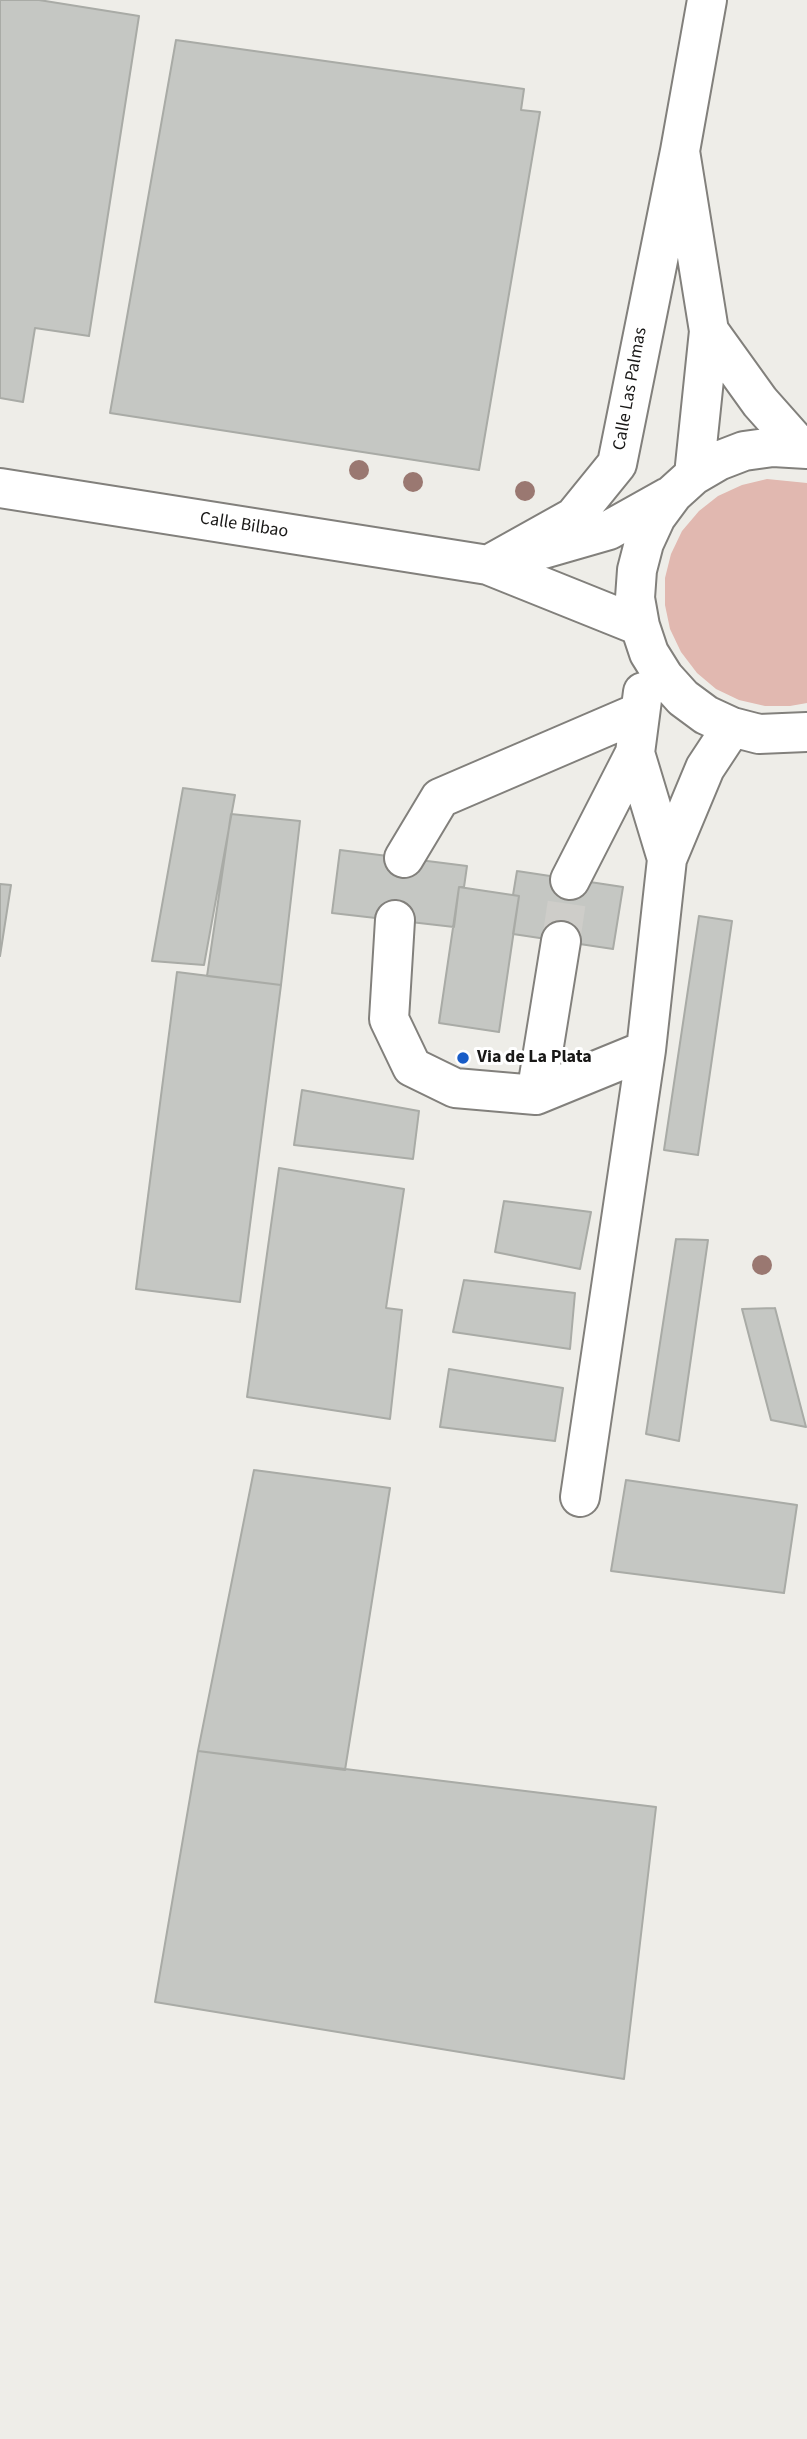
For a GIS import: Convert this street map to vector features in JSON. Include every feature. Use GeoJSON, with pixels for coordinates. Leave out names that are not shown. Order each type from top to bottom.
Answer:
{"type":"FeatureCollection","features":[{"type":"Feature","properties":{"kind":"street","name":"Calle Las Palmas"},"geometry":{"type":"LineString","coordinates":[[488,565],[574,517],[617,464],[707,0]]}},
{"type":"Feature","properties":{"kind":"street","name":"Calle Las Palmas"},"geometry":{"type":"LineString","coordinates":[[680,150],[709,331],[683,485]]}},
{"type":"Feature","properties":{"kind":"street","name":"Calle Las Palmas"},"geometry":{"type":"LineString","coordinates":[[709,331],[760,402],[804,449]]}},
{"type":"Feature","properties":{"kind":"street","name":"Calle Bilbao"},"geometry":{"type":"LineString","coordinates":[[488,565],[609,530],[718,461],[744,451],[773,447],[804,449]]}},
{"type":"Feature","properties":{"kind":"street"},"geometry":{"type":"LineString","coordinates":[[683,485],[656,517],[644,543],[637,570],[635,598],[645,640],[664,677],[683,698],[706,715],[732,727],[759,734],[788,735],[807,732]]}},
{"type":"Feature","properties":{"kind":"street","name":"Calle Bilbao"},"geometry":{"type":"LineString","coordinates":[[0,488],[488,565],[645,640]]}},
{"type":"Feature","properties":{"kind":"street"},"geometry":{"type":"LineString","coordinates":[[570,880],[635,753],[645,640]]}},
{"type":"Feature","properties":{"kind":"street"},"geometry":{"type":"LineString","coordinates":[[404,858],[440,797],[640,712]]}},
{"type":"Feature","properties":{"kind":"street"},"geometry":{"type":"LineString","coordinates":[[580,1497],[646,1050],[667,859],[705,768],[732,727]]}},
{"type":"Feature","properties":{"kind":"street"},"geometry":{"type":"LineString","coordinates":[[635,753],[667,859]]}},
{"type":"Feature","properties":{"kind":"street"},"geometry":{"type":"LineString","coordinates":[[395,920],[389,1019],[412,1067],[455,1088],[536,1095],[646,1050]]}},
{"type":"Feature","properties":{"kind":"street"},"geometry":{"type":"LineString","coordinates":[[536,1095],[561,942]]}},
{"type":"Feature","properties":{"kind":"shaded area"},"geometry":{"type":"Polygon","coordinates":[[[767,479],[807,483],[807,703],[790,706],[765,706],[739,700],[716,689],[697,673],[681,652],[670,629],[665,605],[665,578],[671,554],[682,531],[699,511],[718,496],[742,485],[767,479]]]}},
{"type":"Feature","properties":{"kind":"building"},"geometry":{"type":"Polygon","coordinates":[[[0,0],[39,0],[139,16],[89,336],[35,328],[23,402],[0,398],[0,0]]]}},
{"type":"Feature","properties":{"kind":"building"},"geometry":{"type":"Polygon","coordinates":[[[176,40],[524,89],[521,110],[540,112],[479,470],[110,413],[176,40]]]}},
{"type":"Feature","properties":{"kind":"building"},"geometry":{"type":"Polygon","coordinates":[[[183,788],[235,795],[204,965],[152,961],[183,788]]]}},
{"type":"Feature","properties":{"kind":"building"},"geometry":{"type":"Polygon","coordinates":[[[231,814],[300,821],[281,985],[207,976],[231,814]]]}},
{"type":"Feature","properties":{"kind":"building"},"geometry":{"type":"Polygon","coordinates":[[[340,850],[467,866],[464,887],[459,887],[454,927],[332,913],[340,850]]]}},
{"type":"Feature","properties":{"kind":"building"},"geometry":{"type":"Polygon","coordinates":[[[517,871],[623,887],[613,949],[513,934],[519,896],[513,895],[517,871]]]}},
{"type":"Feature","properties":{"kind":"building"},"geometry":{"type":"Polygon","coordinates":[[[0,884],[11,885],[0,956],[0,884]]]}},
{"type":"Feature","properties":{"kind":"building"},"geometry":{"type":"Polygon","coordinates":[[[459,887],[519,896],[499,1032],[439,1023],[459,887]]]}},
{"type":"Feature","properties":{"kind":"building"},"geometry":{"type":"Polygon","coordinates":[[[699,916],[732,921],[698,1155],[664,1150],[699,916]]]}},
{"type":"Feature","properties":{"kind":"building"},"geometry":{"type":"Polygon","coordinates":[[[177,972],[281,985],[240,1302],[136,1289],[177,972]]]}},
{"type":"Feature","properties":{"kind":"building"},"geometry":{"type":"Polygon","coordinates":[[[302,1090],[419,1111],[413,1159],[294,1145],[302,1090]]]}},
{"type":"Feature","properties":{"kind":"building"},"geometry":{"type":"Polygon","coordinates":[[[279,1168],[404,1189],[386,1308],[402,1310],[390,1419],[247,1397],[279,1168]]]}},
{"type":"Feature","properties":{"kind":"building"},"geometry":{"type":"Polygon","coordinates":[[[504,1201],[591,1212],[580,1269],[495,1252],[504,1201]]]}},
{"type":"Feature","properties":{"kind":"building"},"geometry":{"type":"Polygon","coordinates":[[[676,1239],[708,1240],[679,1441],[646,1434],[676,1239]]]}},
{"type":"Feature","properties":{"kind":"building"},"geometry":{"type":"Polygon","coordinates":[[[464,1280],[575,1293],[570,1349],[453,1332],[464,1280]]]}},
{"type":"Feature","properties":{"kind":"building"},"geometry":{"type":"Polygon","coordinates":[[[775,1308],[806,1427],[771,1420],[742,1309],[775,1308]]]}},
{"type":"Feature","properties":{"kind":"building"},"geometry":{"type":"Polygon","coordinates":[[[449,1369],[563,1388],[555,1441],[440,1427],[449,1369]]]}},
{"type":"Feature","properties":{"kind":"building"},"geometry":{"type":"Polygon","coordinates":[[[254,1470],[390,1488],[345,1770],[198,1751],[254,1470]]]}},
{"type":"Feature","properties":{"kind":"building"},"geometry":{"type":"Polygon","coordinates":[[[626,1480],[797,1505],[784,1593],[611,1571],[626,1480]]]}},
{"type":"Feature","properties":{"kind":"building"},"geometry":{"type":"Polygon","coordinates":[[[198,1751],[656,1807],[624,2079],[155,2002],[198,1751]]]}},
{"type":"Feature","properties":{"kind":"tunnel"},"geometry":{"type":"LineString","coordinates":[[561,941],[570,880]]}},
{"type":"Feature","properties":{"kind":"place","name":"Via de La Plata"},"geometry":{"type":"Point","coordinates":[463,1058]}}]}
